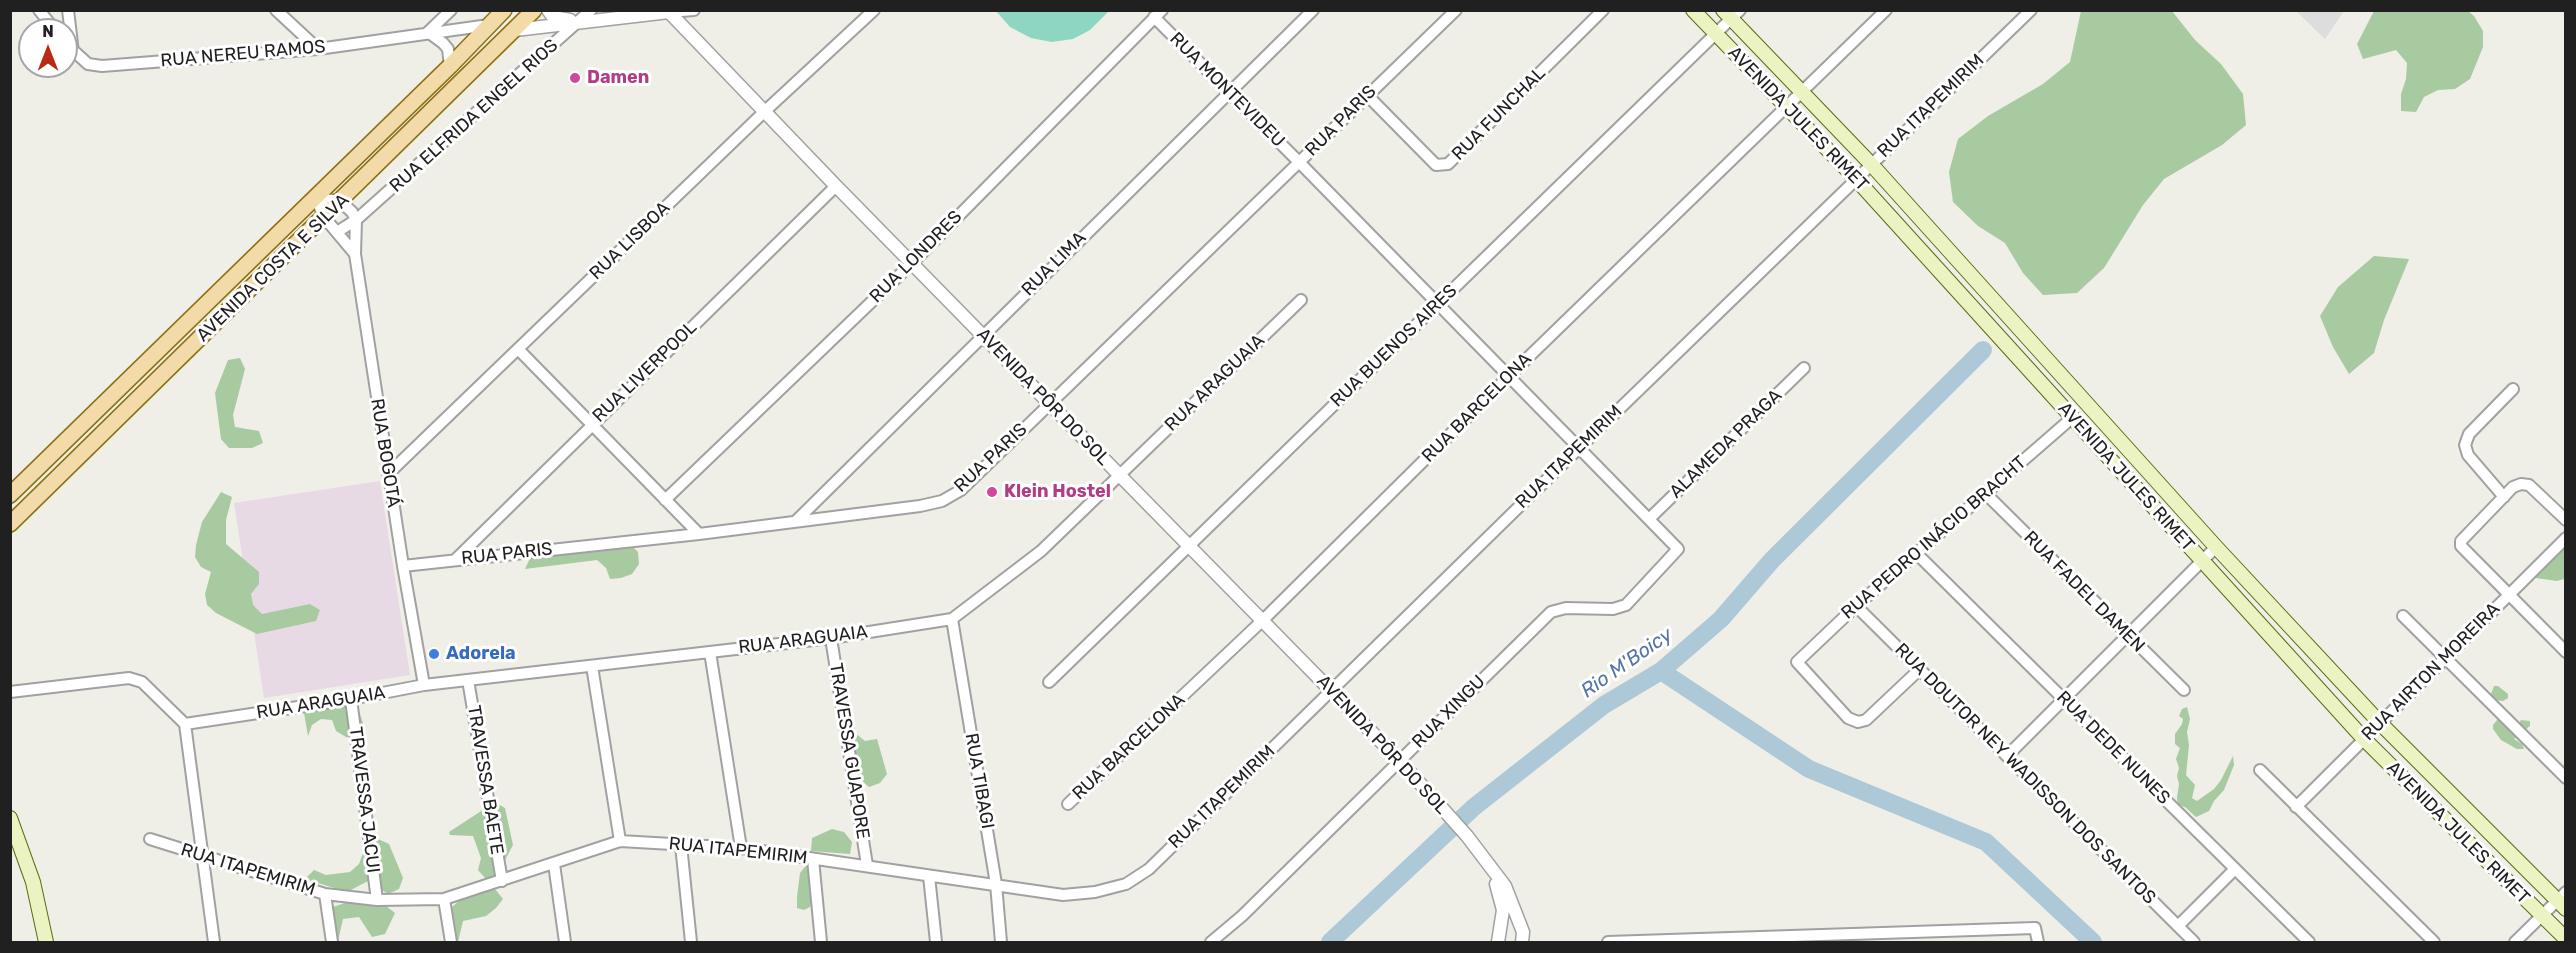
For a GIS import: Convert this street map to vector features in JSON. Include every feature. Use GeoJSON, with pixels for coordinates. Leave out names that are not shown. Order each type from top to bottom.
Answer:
{"type":"FeatureCollection","features":[{"type":"Feature","properties":{"kind":"main road","name":"AVENIDA COSTA E SILVA"},"geometry":{"type":"LineString","coordinates":[[10,495],[316,198],[504,10]]}},
{"type":"Feature","properties":{"kind":"main road","name":"AVENIDA COSTA E SILVA"},"geometry":{"type":"LineString","coordinates":[[10,524],[534,10]]}},
{"type":"Feature","properties":{"kind":"main road","name":"AVENIDA JULES RIMET"},"geometry":{"type":"LineString","coordinates":[[1693,10],[1856,179],[2364,740],[2565,939]]}},
{"type":"Feature","properties":{"kind":"main road","name":"AVENIDA JULES RIMET"},"geometry":{"type":"LineString","coordinates":[[1731,13],[2380,723],[2563,901]]}},
{"type":"Feature","properties":{"kind":"main road"},"geometry":{"type":"LineString","coordinates":[[10,818],[33,882],[46,942]]}},
{"type":"Feature","properties":{"kind":"street"},"geometry":{"type":"LineString","coordinates":[[276,10],[318,49]]}},
{"type":"Feature","properties":{"kind":"street"},"geometry":{"type":"LineString","coordinates":[[450,66],[448,49],[428,32],[451,10]]}},
{"type":"Feature","properties":{"kind":"street"},"geometry":{"type":"LineString","coordinates":[[548,10],[553,17],[580,21]]}},
{"type":"Feature","properties":{"kind":"street","name":"RUA ELFRIDA ENGEL RIOS"},"geometry":{"type":"LineString","coordinates":[[337,232],[356,220],[591,10]]}},
{"type":"Feature","properties":{"kind":"street"},"geometry":{"type":"LineString","coordinates":[[515,30],[694,10]]}},
{"type":"Feature","properties":{"kind":"street","name":"RUA LISBOA"},"geometry":{"type":"LineString","coordinates":[[388,474],[764,112],[874,10]]}},
{"type":"Feature","properties":{"kind":"street","name":"RUA LIMA"},"geometry":{"type":"LineString","coordinates":[[796,521],[1313,10]]}},
{"type":"Feature","properties":{"kind":"street","name":"RUA PARIS"},"geometry":{"type":"LineString","coordinates":[[403,566],[699,534],[920,506],[942,501],[961,490],[1456,10]]}},
{"type":"Feature","properties":{"kind":"street","name":"RUA FUNCHAL"},"geometry":{"type":"LineString","coordinates":[[1367,95],[1436,165],[1448,164],[1603,10]]}},
{"type":"Feature","properties":{"kind":"street","name":"RUA BARCELONA"},"geometry":{"type":"LineString","coordinates":[[1068,804],[1263,620],[1508,377],[1886,10]]}},
{"type":"Feature","properties":{"kind":"street","name":"RUA ITAPEMIRIM"},"geometry":{"type":"LineString","coordinates":[[150,839],[325,894],[377,900],[444,899],[620,842],[741,848],[1063,895],[1095,892],[1126,884],[1149,869],[2031,10]]}},
{"type":"Feature","properties":{"kind":"street","name":"AVENIDA PÔR DO SOL"},"geometry":{"type":"LineString","coordinates":[[669,12],[836,186],[1400,761],[1467,836],[1504,886],[1523,938]]}},
{"type":"Feature","properties":{"kind":"street","name":"RUA BUENOS AIRES"},"geometry":{"type":"LineString","coordinates":[[1048,682],[1715,34],[1731,13]]}},
{"type":"Feature","properties":{"kind":"street","name":"RUA MONTEVIDEU"},"geometry":{"type":"LineString","coordinates":[[1158,14],[1228,92],[1678,549]]}},
{"type":"Feature","properties":{"kind":"street","name":"RUA LONDRES"},"geometry":{"type":"LineString","coordinates":[[666,500],[912,263],[1158,14]]}},
{"type":"Feature","properties":{"kind":"street","name":"RUA NEREU RAMOS"},"geometry":{"type":"LineString","coordinates":[[78,56],[88,64],[102,66],[318,49],[489,24]]}},
{"type":"Feature","properties":{"kind":"street","name":"RUA LIVERPOOL"},"geometry":{"type":"LineString","coordinates":[[456,559],[836,186]]}},
{"type":"Feature","properties":{"kind":"street"},"geometry":{"type":"LineString","coordinates":[[355,254],[324,217],[316,198],[340,201],[356,220]]}},
{"type":"Feature","properties":{"kind":"street","name":"RUA BOGOTÁ"},"geometry":{"type":"LineString","coordinates":[[356,220],[355,254],[388,474],[424,685]]}},
{"type":"Feature","properties":{"kind":"street","name":"RUA ARAGUAIA"},"geometry":{"type":"LineString","coordinates":[[185,724],[351,699],[424,685],[831,638],[952,619],[1041,551],[1301,300]]}},
{"type":"Feature","properties":{"kind":"street"},"geometry":{"type":"LineString","coordinates":[[518,349],[699,534]]}},
{"type":"Feature","properties":{"kind":"street","name":"ALAMEDA PRAGA"},"geometry":{"type":"LineString","coordinates":[[1649,519],[1804,368]]}},
{"type":"Feature","properties":{"kind":"street"},"geometry":{"type":"LineString","coordinates":[[2504,496],[2468,455],[2465,444],[2469,434],[2513,389]]}},
{"type":"Feature","properties":{"kind":"street","name":"RUA PEDRO INÁCIO BRACHT"},"geometry":{"type":"LineString","coordinates":[[1920,669],[1866,720],[1858,722],[1848,718],[1797,662],[1856,606],[2073,417]]}},
{"type":"Feature","properties":{"kind":"street"},"geometry":{"type":"LineString","coordinates":[[2565,520],[2540,494],[2529,485],[2521,484],[2504,496],[2461,541],[2460,546],[2565,652]]}},
{"type":"Feature","properties":{"kind":"street","name":"RUA FADEL DAMEN"},"geometry":{"type":"LineString","coordinates":[[1985,493],[2184,690]]}},
{"type":"Feature","properties":{"kind":"street","name":"RUA AIRTON MOREIRA"},"geometry":{"type":"LineString","coordinates":[[2296,807],[2565,538]]}},
{"type":"Feature","properties":{"kind":"street"},"geometry":{"type":"LineString","coordinates":[[2007,756],[2217,547]]}},
{"type":"Feature","properties":{"kind":"street","name":"RUA XINGU"},"geometry":{"type":"LineString","coordinates":[[1211,942],[1242,916],[1551,612],[1566,608],[1613,609],[1626,605],[1678,549]]}},
{"type":"Feature","properties":{"kind":"street","name":"RUA DEDE NUNES"},"geometry":{"type":"LineString","coordinates":[[1916,553],[2309,942]]}},
{"type":"Feature","properties":{"kind":"street","name":"RUA DOUTOR NEY WADISSON DOS SANTOS"},"geometry":{"type":"LineString","coordinates":[[1856,606],[2194,942]]}},
{"type":"Feature","properties":{"kind":"street"},"geometry":{"type":"LineString","coordinates":[[2403,616],[2565,778]]}},
{"type":"Feature","properties":{"kind":"street","name":"RUA TIBAGI"},"geometry":{"type":"LineString","coordinates":[[952,619],[996,884],[1001,942]]}},
{"type":"Feature","properties":{"kind":"street","name":"TRAVESSA GUAPORE"},"geometry":{"type":"LineString","coordinates":[[831,638],[867,865]]}},
{"type":"Feature","properties":{"kind":"street"},"geometry":{"type":"LineString","coordinates":[[710,652],[741,848]]}},
{"type":"Feature","properties":{"kind":"street"},"geometry":{"type":"LineString","coordinates":[[592,666],[620,842]]}},
{"type":"Feature","properties":{"kind":"street"},"geometry":{"type":"LineString","coordinates":[[10,692],[129,678],[142,682],[185,724],[214,942]]}},
{"type":"Feature","properties":{"kind":"street","name":"TRAVESSA BAETE"},"geometry":{"type":"LineString","coordinates":[[468,680],[502,881]]}},
{"type":"Feature","properties":{"kind":"street","name":"TRAVESSA JACUI"},"geometry":{"type":"LineString","coordinates":[[351,699],[377,900]]}},
{"type":"Feature","properties":{"kind":"street"},"geometry":{"type":"LineString","coordinates":[[2260,770],[2434,942]]}},
{"type":"Feature","properties":{"kind":"street"},"geometry":{"type":"LineString","coordinates":[[681,844],[691,942]]}},
{"type":"Feature","properties":{"kind":"street"},"geometry":{"type":"LineString","coordinates":[[813,859],[821,942]]}},
{"type":"Feature","properties":{"kind":"street","name":"AVENIDA PÔR DO SOL"},"geometry":{"type":"LineString","coordinates":[[1488,863],[1501,894],[1503,910],[1499,940]]}},
{"type":"Feature","properties":{"kind":"street"},"geometry":{"type":"LineString","coordinates":[[554,864],[565,942]]}},
{"type":"Feature","properties":{"kind":"street"},"geometry":{"type":"LineString","coordinates":[[2178,927],[2235,869]]}},
{"type":"Feature","properties":{"kind":"street"},"geometry":{"type":"LineString","coordinates":[[929,876],[936,942]]}},
{"type":"Feature","properties":{"kind":"street"},"geometry":{"type":"LineString","coordinates":[[325,894],[332,942]]}},
{"type":"Feature","properties":{"kind":"street"},"geometry":{"type":"LineString","coordinates":[[444,899],[451,942]]}},
{"type":"Feature","properties":{"kind":"street"},"geometry":{"type":"LineString","coordinates":[[2515,942],[2542,916],[2563,901]]}},
{"type":"Feature","properties":{"kind":"street"},"geometry":{"type":"LineString","coordinates":[[1608,942],[1867,938],[1949,931],[2035,928],[2038,942]]}},
{"type":"Feature","properties":{"kind":"street"},"geometry":{"type":"LineString","coordinates":[[1949,931],[1950,942]]}},
{"type":"Feature","properties":{"kind":"street"},"geometry":{"type":"LineString","coordinates":[[1499,940],[1511,932],[1523,938]]}},
{"type":"Feature","properties":{"kind":"shaded area"},"geometry":{"type":"Polygon","coordinates":[[[2296,11],[2344,11],[2325,39],[2296,11]]]}},
{"type":"Feature","properties":{"kind":"shaded area"},"geometry":{"type":"Polygon","coordinates":[[[380,481],[410,675],[264,698],[234,503],[380,481]]]}},
{"type":"Feature","properties":{"kind":"green space"},"geometry":{"type":"Polygon","coordinates":[[[996,11],[1109,11],[1090,30],[1073,39],[1052,42],[1031,38],[1010,27],[996,11]]]}},
{"type":"Feature","properties":{"kind":"green space"},"geometry":{"type":"Polygon","coordinates":[[[2081,11],[2172,11],[2195,40],[2221,64],[2243,94],[2246,125],[2222,145],[2164,179],[2143,205],[2104,268],[2077,293],[2043,295],[2023,273],[2005,243],[1978,226],[1953,202],[1949,172],[1958,139],[1988,116],[2043,84],[2070,62],[2081,11]]]}},
{"type":"Feature","properties":{"kind":"green space"},"geometry":{"type":"Polygon","coordinates":[[[2374,11],[2468,11],[2483,31],[2483,47],[2470,79],[2455,89],[2438,90],[2424,97],[2416,112],[2401,111],[2401,94],[2406,79],[2407,63],[2396,50],[2363,59],[2357,44],[2374,11]]]}},
{"type":"Feature","properties":{"kind":"green space"},"geometry":{"type":"Polygon","coordinates":[[[2374,256],[2409,259],[2384,320],[2374,353],[2349,374],[2333,347],[2320,316],[2338,287],[2374,256]]]}},
{"type":"Feature","properties":{"kind":"green space"},"geometry":{"type":"Polygon","coordinates":[[[240,358],[245,369],[233,415],[235,427],[259,431],[263,443],[252,448],[229,448],[221,439],[215,393],[228,360],[240,358]]]}},
{"type":"Feature","properties":{"kind":"green space"},"geometry":{"type":"Polygon","coordinates":[[[221,492],[232,497],[226,520],[226,544],[259,572],[259,584],[251,594],[253,605],[262,614],[310,604],[320,610],[316,621],[257,634],[216,613],[207,605],[205,594],[211,572],[201,567],[195,557],[196,545],[202,522],[221,492]]]}},
{"type":"Feature","properties":{"kind":"green space"},"geometry":{"type":"Polygon","coordinates":[[[629,543],[638,552],[639,564],[632,574],[621,578],[610,579],[606,568],[597,560],[525,569],[531,556],[629,543]]]}},
{"type":"Feature","properties":{"kind":"green space"},"geometry":{"type":"Polygon","coordinates":[[[2561,548],[2565,549],[2564,579],[2557,581],[2536,578],[2534,575],[2547,565],[2561,548]]]}},
{"type":"Feature","properties":{"kind":"green space"},"geometry":{"type":"Polygon","coordinates":[[[2494,686],[2498,686],[2508,694],[2508,698],[2503,701],[2494,700],[2491,694],[2494,686]]]}},
{"type":"Feature","properties":{"kind":"green space"},"geometry":{"type":"Polygon","coordinates":[[[334,706],[357,706],[365,729],[357,738],[346,737],[336,731],[332,720],[321,719],[312,725],[308,736],[304,713],[334,706]]]}},
{"type":"Feature","properties":{"kind":"green space"},"geometry":{"type":"Polygon","coordinates":[[[2187,707],[2190,719],[2187,732],[2189,745],[2186,775],[2195,785],[2192,798],[2197,801],[2214,789],[2233,756],[2234,765],[2224,790],[2209,811],[2196,817],[2185,807],[2178,805],[2177,798],[2179,768],[2176,759],[2180,748],[2175,744],[2175,734],[2182,724],[2183,719],[2179,716],[2182,709],[2187,707]]]}},
{"type":"Feature","properties":{"kind":"green space"},"geometry":{"type":"Polygon","coordinates":[[[2498,719],[2509,728],[2517,727],[2521,720],[2530,721],[2530,726],[2514,739],[2522,744],[2524,749],[2517,749],[2501,740],[2493,729],[2498,719]]]}},
{"type":"Feature","properties":{"kind":"green space"},"geometry":{"type":"Polygon","coordinates":[[[854,721],[855,733],[865,741],[877,739],[887,774],[880,783],[869,787],[860,779],[843,734],[843,723],[854,721]]]}},
{"type":"Feature","properties":{"kind":"green space"},"geometry":{"type":"Polygon","coordinates":[[[495,802],[505,808],[513,845],[497,875],[486,879],[478,870],[481,858],[473,836],[450,835],[449,832],[495,802]]]}},
{"type":"Feature","properties":{"kind":"green space"},"geometry":{"type":"Polygon","coordinates":[[[832,829],[844,832],[852,842],[850,854],[811,851],[812,838],[832,829]]]}},
{"type":"Feature","properties":{"kind":"green space"},"geometry":{"type":"Polygon","coordinates":[[[378,839],[389,844],[403,878],[399,889],[388,894],[368,881],[347,892],[305,879],[314,870],[326,875],[350,872],[359,864],[367,842],[378,839]]]}},
{"type":"Feature","properties":{"kind":"green space"},"geometry":{"type":"Polygon","coordinates":[[[807,864],[811,873],[813,898],[810,907],[804,910],[797,908],[797,897],[800,873],[807,864]]]}},
{"type":"Feature","properties":{"kind":"green space"},"geometry":{"type":"Polygon","coordinates":[[[495,889],[503,899],[496,908],[486,916],[463,921],[458,942],[448,942],[444,914],[461,899],[495,889]]]}},
{"type":"Feature","properties":{"kind":"green space"},"geometry":{"type":"Polygon","coordinates":[[[351,901],[386,906],[395,913],[385,934],[372,937],[359,917],[343,919],[338,941],[329,932],[330,908],[351,901]]]}},
{"type":"Feature","properties":{"kind":"waterway","name":"Rio M'Boicy"},"geometry":{"type":"LineString","coordinates":[[1330,942],[1474,807],[1604,705],[1661,671],[1721,619],[1772,560],[1983,350]]}},
{"type":"Feature","properties":{"kind":"waterway"},"geometry":{"type":"LineString","coordinates":[[1661,671],[1809,769],[1986,842],[2093,942]]}},
{"type":"Feature","properties":{"kind":"place","name":"Damen"},"geometry":{"type":"Point","coordinates":[575,78]}},
{"type":"Feature","properties":{"kind":"place","name":"Klein Hostel"},"geometry":{"type":"Point","coordinates":[992,492]}},
{"type":"Feature","properties":{"kind":"place","name":"Adorela"},"geometry":{"type":"Point","coordinates":[434,654]}}]}
